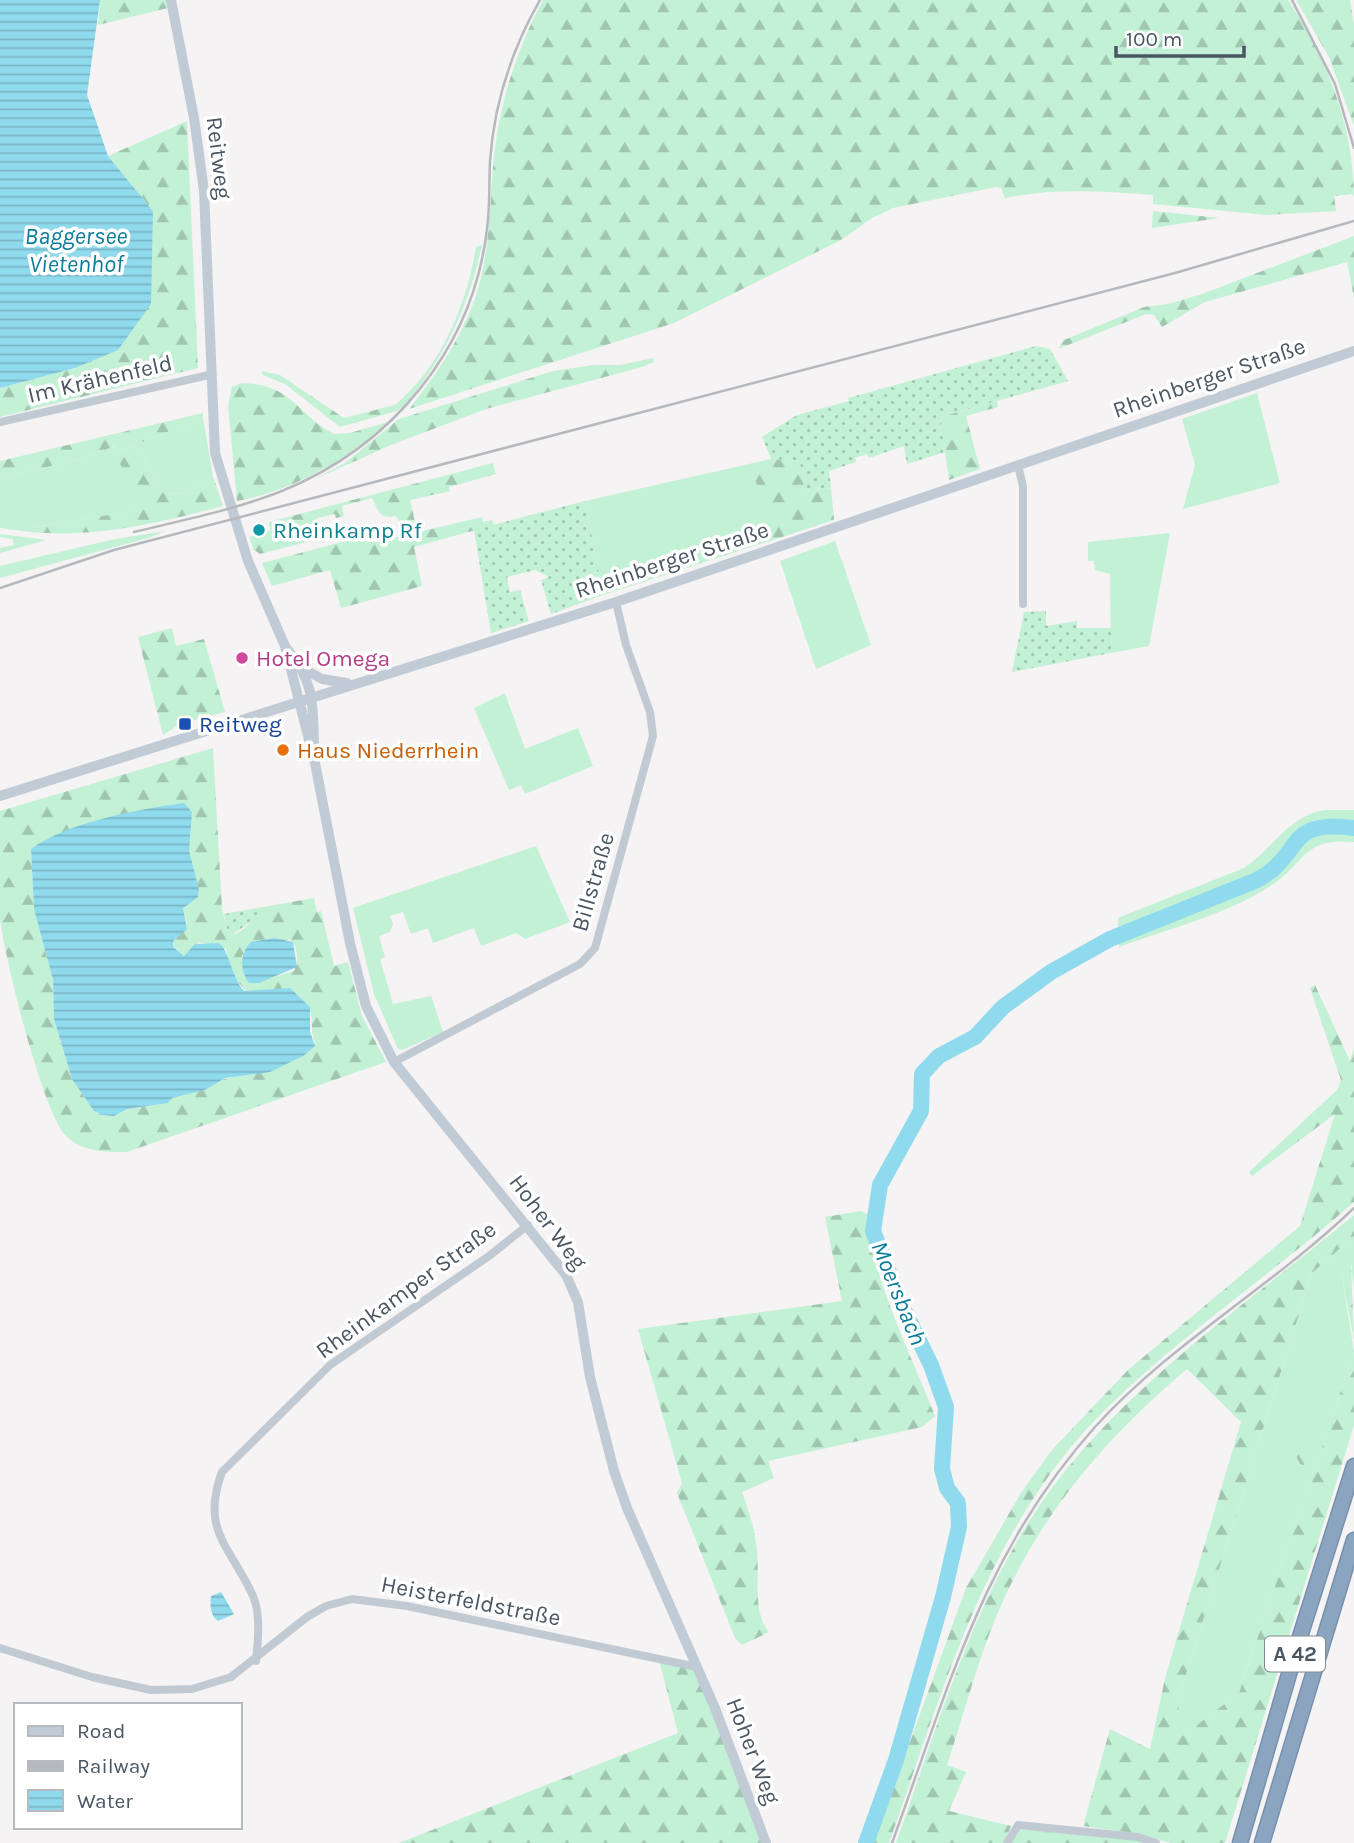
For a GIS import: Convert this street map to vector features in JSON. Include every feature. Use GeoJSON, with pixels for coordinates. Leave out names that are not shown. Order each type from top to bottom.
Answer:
{"type":"FeatureCollection","features":[{"type":"Feature","properties":{"kind":"highway","name":"A 42"},"geometry":{"type":"LineString","coordinates":[[1240,1843],[1298,1643],[1354,1466]]}},
{"type":"Feature","properties":{"kind":"highway","name":"A 42"},"geometry":{"type":"LineString","coordinates":[[1262,1843],[1354,1539]]}},
{"type":"Feature","properties":{"kind":"main road","name":"Reitweg"},"geometry":{"type":"LineString","coordinates":[[171,0],[204,191],[212,427],[221,481],[248,561],[285,646],[298,702]]}},
{"type":"Feature","properties":{"kind":"main road","name":"Rheinberger Straße"},"geometry":{"type":"LineString","coordinates":[[0,796],[298,702],[349,683],[616,602],[1354,351]]}},
{"type":"Feature","properties":{"kind":"main road","name":"Reitweg"},"geometry":{"type":"LineString","coordinates":[[285,646],[304,669],[311,697]]}},
{"type":"Feature","properties":{"kind":"main road"},"geometry":{"type":"LineString","coordinates":[[304,669],[322,679],[349,683]]}},
{"type":"Feature","properties":{"kind":"main road","name":"Hoher Weg"},"geometry":{"type":"LineString","coordinates":[[311,697],[314,763]]}},
{"type":"Feature","properties":{"kind":"main road","name":"Hoher Weg"},"geometry":{"type":"LineString","coordinates":[[298,702],[314,763],[361,989],[373,1022],[394,1062],[528,1224],[566,1275],[578,1302],[590,1377],[614,1471],[766,1843]]}},
{"type":"Feature","properties":{"kind":"street","name":"Im Krähenfeld"},"geometry":{"type":"LineString","coordinates":[[0,422],[209,375]]}},
{"type":"Feature","properties":{"kind":"street"},"geometry":{"type":"LineString","coordinates":[[1018,465],[1023,487],[1023,604]]}},
{"type":"Feature","properties":{"kind":"street","name":"Billstraße"},"geometry":{"type":"LineString","coordinates":[[394,1062],[580,964],[595,948],[653,736],[650,712],[626,645],[616,602]]}},
{"type":"Feature","properties":{"kind":"street","name":"Rheinkamper Straße"},"geometry":{"type":"LineString","coordinates":[[256,1661],[258,1644],[254,1598],[221,1544],[216,1525],[214,1494],[222,1472],[330,1365],[489,1256],[528,1224]]}},
{"type":"Feature","properties":{"kind":"street","name":"Heisterfeldstraße"},"geometry":{"type":"LineString","coordinates":[[256,1661],[307,1617],[326,1606],[352,1599],[407,1606],[696,1667]]}},
{"type":"Feature","properties":{"kind":"street"},"geometry":{"type":"LineString","coordinates":[[0,1648],[80,1674],[151,1690],[192,1689],[231,1678],[256,1661]]}},
{"type":"Feature","properties":{"kind":"street"},"geometry":{"type":"LineString","coordinates":[[1007,1843],[1018,1825],[1138,1837],[1156,1843]]}},
{"type":"Feature","properties":{"kind":"green space"},"geometry":{"type":"Polygon","coordinates":[[[100,0],[171,0],[172,7],[98,25],[100,0]]]}},
{"type":"Feature","properties":{"kind":"green space"},"geometry":{"type":"Polygon","coordinates":[[[543,0],[1288,0],[1315,45],[1336,94],[1349,146],[1354,198],[1353,194],[1334,196],[1336,211],[1267,215],[1153,204],[1153,195],[1060,192],[1005,198],[1001,188],[996,187],[893,208],[872,218],[841,240],[674,323],[409,409],[445,359],[460,332],[479,286],[486,249],[494,157],[505,96],[525,37],[543,0]]]}},
{"type":"Feature","properties":{"kind":"green space"},"geometry":{"type":"Polygon","coordinates":[[[1296,0],[1350,0],[1354,25],[1354,126],[1329,57],[1296,0]]]}},
{"type":"Feature","properties":{"kind":"green space"},"geometry":{"type":"Polygon","coordinates":[[[187,121],[198,368],[0,417],[0,388],[75,368],[153,211],[108,156],[187,121]]]}},
{"type":"Feature","properties":{"kind":"green space"},"geometry":{"type":"Polygon","coordinates":[[[1153,211],[1219,218],[1152,228],[1153,211]]]}},
{"type":"Feature","properties":{"kind":"green space"},"geometry":{"type":"Polygon","coordinates":[[[1354,236],[1354,298],[1347,262],[1205,302],[1162,327],[1154,315],[1146,314],[1058,349],[1064,340],[1144,307],[1168,304],[1205,293],[1354,236]]]}},
{"type":"Feature","properties":{"kind":"green space"},"geometry":{"type":"Polygon","coordinates":[[[482,245],[470,289],[443,350],[404,406],[395,405],[426,372],[449,333],[466,290],[476,247],[482,245]]]}},
{"type":"Feature","properties":{"kind":"green space"},"geometry":{"type":"Polygon","coordinates":[[[1036,346],[1050,349],[1068,381],[940,417],[945,452],[907,464],[904,446],[869,458],[867,454],[855,458],[856,462],[829,471],[831,488],[805,491],[800,461],[771,459],[762,437],[797,415],[849,401],[848,398],[1036,346]]]}},
{"type":"Feature","properties":{"kind":"green space"},"geometry":{"type":"Polygon","coordinates":[[[653,358],[654,362],[642,367],[486,409],[391,445],[313,480],[345,463],[399,419],[553,371],[594,365],[621,365],[653,358]]]}},
{"type":"Feature","properties":{"kind":"green space"},"geometry":{"type":"Polygon","coordinates":[[[262,371],[280,375],[344,418],[395,405],[404,406],[397,411],[340,427],[285,384],[263,375],[262,371]]]}},
{"type":"Feature","properties":{"kind":"green space"},"geometry":{"type":"Polygon","coordinates":[[[242,383],[260,385],[284,395],[334,434],[350,433],[388,422],[355,449],[318,472],[278,490],[237,501],[228,405],[232,387],[242,383]]]}},
{"type":"Feature","properties":{"kind":"green space"},"geometry":{"type":"Polygon","coordinates":[[[1257,393],[1280,483],[1183,509],[1195,465],[1182,419],[1257,393]]]}},
{"type":"Feature","properties":{"kind":"green space"},"geometry":{"type":"Polygon","coordinates":[[[997,401],[998,407],[966,416],[980,469],[949,480],[940,417],[997,401]]]}},
{"type":"Feature","properties":{"kind":"green space"},"geometry":{"type":"Polygon","coordinates":[[[203,413],[203,418],[117,452],[115,446],[81,459],[0,478],[0,461],[203,413]]]}},
{"type":"Feature","properties":{"kind":"green space"},"geometry":{"type":"Polygon","coordinates":[[[203,418],[213,476],[195,488],[175,494],[160,491],[143,453],[118,459],[145,509],[30,528],[30,532],[0,528],[0,478],[81,459],[116,446],[117,452],[203,418]]]}},
{"type":"Feature","properties":{"kind":"green space"},"geometry":{"type":"Polygon","coordinates":[[[143,453],[160,491],[182,493],[213,476],[223,506],[127,528],[79,533],[30,532],[30,528],[144,509],[117,458],[143,453]]]}},
{"type":"Feature","properties":{"kind":"green space"},"geometry":{"type":"Polygon","coordinates":[[[771,459],[800,461],[805,491],[831,488],[834,520],[603,595],[600,580],[773,527],[749,464],[771,459]]]}},
{"type":"Feature","properties":{"kind":"green space"},"geometry":{"type":"Polygon","coordinates":[[[493,463],[496,474],[449,487],[450,491],[410,500],[416,526],[402,526],[396,516],[382,515],[372,498],[342,506],[344,516],[336,518],[335,514],[317,518],[322,538],[260,554],[254,550],[249,537],[270,531],[269,522],[493,463]]]}},
{"type":"Feature","properties":{"kind":"green space"},"geometry":{"type":"Polygon","coordinates":[[[749,464],[774,527],[600,580],[585,501],[749,464]]]}},
{"type":"Feature","properties":{"kind":"green space"},"geometry":{"type":"Polygon","coordinates":[[[585,501],[603,595],[551,614],[541,580],[549,577],[535,570],[507,577],[510,592],[520,590],[529,621],[491,633],[474,530],[585,501]]]}},
{"type":"Feature","properties":{"kind":"green space"},"geometry":{"type":"Polygon","coordinates":[[[482,517],[483,522],[492,520],[494,525],[414,547],[422,586],[341,608],[330,570],[272,586],[262,563],[350,540],[377,542],[482,517]]]}},
{"type":"Feature","properties":{"kind":"green space"},"geometry":{"type":"Polygon","coordinates":[[[166,531],[0,578],[0,566],[115,539],[166,531]]]}},
{"type":"Feature","properties":{"kind":"green space"},"geometry":{"type":"Polygon","coordinates":[[[1170,533],[1149,646],[1111,653],[1110,574],[1095,570],[1094,561],[1088,561],[1088,542],[1170,533]]]}},
{"type":"Feature","properties":{"kind":"green space"},"geometry":{"type":"Polygon","coordinates":[[[0,534],[46,540],[0,553],[0,548],[14,545],[13,539],[0,537],[0,534]]]}},
{"type":"Feature","properties":{"kind":"green space"},"geometry":{"type":"Polygon","coordinates":[[[835,541],[871,645],[816,669],[780,561],[835,541]]]}},
{"type":"Feature","properties":{"kind":"green space"},"geometry":{"type":"Polygon","coordinates":[[[1046,611],[1046,626],[1077,621],[1077,628],[1111,628],[1111,653],[1012,672],[1024,612],[1046,611]]]}},
{"type":"Feature","properties":{"kind":"green space"},"geometry":{"type":"Polygon","coordinates":[[[172,628],[176,646],[204,639],[225,712],[180,724],[163,735],[138,637],[172,628]]]}},
{"type":"Feature","properties":{"kind":"green space"},"geometry":{"type":"Polygon","coordinates":[[[505,693],[525,749],[578,728],[593,766],[525,794],[521,785],[509,790],[474,708],[505,693]]]}},
{"type":"Feature","properties":{"kind":"green space"},"geometry":{"type":"Polygon","coordinates":[[[213,748],[222,909],[229,936],[247,925],[258,908],[314,898],[317,912],[321,911],[334,966],[348,962],[362,1016],[386,1062],[127,1152],[110,1152],[80,1146],[67,1137],[57,1123],[47,1099],[26,1034],[9,965],[0,918],[0,811],[213,748]],[[175,804],[104,819],[47,839],[31,849],[34,909],[53,980],[54,1019],[72,1079],[127,1109],[167,1103],[172,1097],[186,1095],[221,1080],[275,1068],[296,1058],[315,1042],[310,1010],[290,988],[247,992],[232,975],[226,949],[199,942],[184,956],[173,947],[173,941],[187,924],[183,908],[191,899],[196,886],[189,852],[192,812],[175,804]],[[290,939],[242,955],[244,975],[253,983],[294,971],[297,954],[290,939]]]}},
{"type":"Feature","properties":{"kind":"green space"},"geometry":{"type":"Polygon","coordinates":[[[1325,810],[1354,810],[1354,842],[1337,842],[1314,848],[1269,887],[1236,905],[1119,947],[1118,918],[1244,868],[1301,818],[1325,810]]]}},
{"type":"Feature","properties":{"kind":"green space"},"geometry":{"type":"Polygon","coordinates":[[[536,846],[570,922],[525,939],[516,933],[481,946],[474,928],[433,943],[428,928],[411,934],[403,912],[390,916],[393,924],[390,932],[379,936],[385,957],[380,959],[393,1004],[431,996],[443,1032],[402,1050],[398,1049],[374,994],[353,908],[536,846]]]}},
{"type":"Feature","properties":{"kind":"green space"},"geometry":{"type":"Polygon","coordinates":[[[258,908],[257,917],[229,937],[224,914],[258,908]]]}},
{"type":"Feature","properties":{"kind":"green space"},"geometry":{"type":"Polygon","coordinates":[[[1315,985],[1350,1061],[1354,1048],[1354,1202],[1166,1354],[1107,1408],[1065,1454],[1030,1504],[999,1557],[973,1612],[950,1669],[889,1843],[873,1843],[966,1588],[1021,1493],[1051,1451],[1128,1370],[1300,1226],[1335,1114],[1252,1176],[1249,1172],[1338,1089],[1341,1080],[1310,988],[1315,985]]]}},
{"type":"Feature","properties":{"kind":"green space"},"geometry":{"type":"Polygon","coordinates":[[[861,1211],[868,1215],[876,1265],[884,1290],[935,1416],[922,1427],[768,1461],[774,1478],[742,1492],[756,1543],[760,1615],[769,1632],[742,1645],[735,1638],[677,1493],[682,1483],[638,1329],[842,1301],[825,1217],[861,1211]]]}},
{"type":"Feature","properties":{"kind":"green space"},"geometry":{"type":"Polygon","coordinates":[[[1354,1215],[1354,1236],[1312,1273],[1183,1684],[1172,1744],[1239,1693],[1354,1352],[1354,1425],[1225,1843],[1171,1843],[1139,1834],[1083,1826],[1110,1729],[1150,1749],[1165,1678],[1241,1422],[1187,1369],[1105,1447],[1058,1505],[1019,1569],[994,1622],[947,1765],[966,1772],[949,1811],[1011,1826],[1004,1843],[896,1843],[954,1677],[988,1596],[1030,1520],[1062,1475],[1138,1393],[1223,1320],[1354,1215]]]}},
{"type":"Feature","properties":{"kind":"green space"},"geometry":{"type":"Polygon","coordinates":[[[1354,1236],[1354,1290],[1351,1263],[1342,1276],[1354,1352],[1239,1693],[1171,1745],[1183,1684],[1312,1273],[1354,1236]]]}},
{"type":"Feature","properties":{"kind":"green space"},"geometry":{"type":"Polygon","coordinates":[[[1346,1263],[1351,1263],[1354,1340],[1342,1276],[1346,1263]]]}},
{"type":"Feature","properties":{"kind":"green space"},"geometry":{"type":"Polygon","coordinates":[[[1284,1414],[1309,1461],[1309,1469],[1300,1464],[1280,1424],[1279,1419],[1284,1414]]]}},
{"type":"Feature","properties":{"kind":"green space"},"geometry":{"type":"Polygon","coordinates":[[[659,1660],[697,1667],[766,1843],[399,1843],[678,1733],[659,1660]]]}},
{"type":"Feature","properties":{"kind":"green space"},"geometry":{"type":"Polygon","coordinates":[[[1018,1829],[1138,1840],[1147,1843],[1011,1843],[1018,1829]]]}},
{"type":"Feature","properties":{"kind":"water","name":"Baggersee Vietenhof"},"geometry":{"type":"Polygon","coordinates":[[[0,0],[100,0],[87,95],[108,156],[153,211],[151,304],[118,350],[75,368],[0,388],[0,0]]]}},
{"type":"Feature","properties":{"kind":"water"},"geometry":{"type":"Polygon","coordinates":[[[184,803],[192,812],[189,851],[199,890],[198,897],[183,908],[187,929],[173,941],[173,947],[184,956],[195,944],[219,943],[244,991],[290,988],[310,1007],[310,1032],[315,1046],[303,1056],[270,1072],[225,1078],[205,1090],[172,1098],[168,1103],[127,1109],[114,1116],[103,1115],[94,1111],[72,1079],[54,1019],[53,980],[34,909],[31,849],[64,831],[84,824],[126,813],[184,803]]]}},
{"type":"Feature","properties":{"kind":"water"},"geometry":{"type":"Polygon","coordinates":[[[275,938],[293,942],[297,967],[259,983],[249,983],[242,967],[247,946],[251,942],[275,938]]]}},
{"type":"Feature","properties":{"kind":"water"},"geometry":{"type":"Polygon","coordinates":[[[221,1592],[234,1614],[218,1621],[212,1613],[211,1596],[221,1592]]]}},
{"type":"Feature","properties":{"kind":"waterway","name":"Moersbach"},"geometry":{"type":"LineString","coordinates":[[866,1843],[896,1760],[943,1597],[959,1527],[958,1503],[947,1488],[942,1469],[946,1407],[931,1365],[903,1308],[873,1231],[880,1185],[921,1111],[922,1074],[939,1056],[975,1037],[1003,1007],[1051,972],[1110,939],[1257,880],[1272,870],[1305,834],[1331,827],[1354,828]]}},
{"type":"Feature","properties":{"kind":"railway"},"geometry":{"type":"LineString","coordinates":[[134,532],[246,504],[322,472],[358,448],[392,420],[420,388],[445,353],[465,314],[479,273],[487,229],[492,140],[500,98],[513,57],[540,0]]}},
{"type":"Feature","properties":{"kind":"railway"},"geometry":{"type":"LineString","coordinates":[[1292,0],[1335,84],[1354,148]]}},
{"type":"Feature","properties":{"kind":"railway"},"geometry":{"type":"LineString","coordinates":[[0,588],[114,550],[1175,273],[1354,221]]}},
{"type":"Feature","properties":{"kind":"railway"},"geometry":{"type":"LineString","coordinates":[[892,1843],[972,1624],[996,1573],[1056,1474],[1095,1427],[1156,1368],[1290,1263],[1354,1208]]}},
{"type":"Feature","properties":{"kind":"place","name":"Rheinkamp Rf"},"geometry":{"type":"Point","coordinates":[259,530]}},
{"type":"Feature","properties":{"kind":"place","name":"Hotel Omega"},"geometry":{"type":"Point","coordinates":[242,658]}},
{"type":"Feature","properties":{"kind":"place","name":"Reitweg"},"geometry":{"type":"Point","coordinates":[185,724]}},
{"type":"Feature","properties":{"kind":"place","name":"Haus Niederrhein"},"geometry":{"type":"Point","coordinates":[283,750]}}]}
